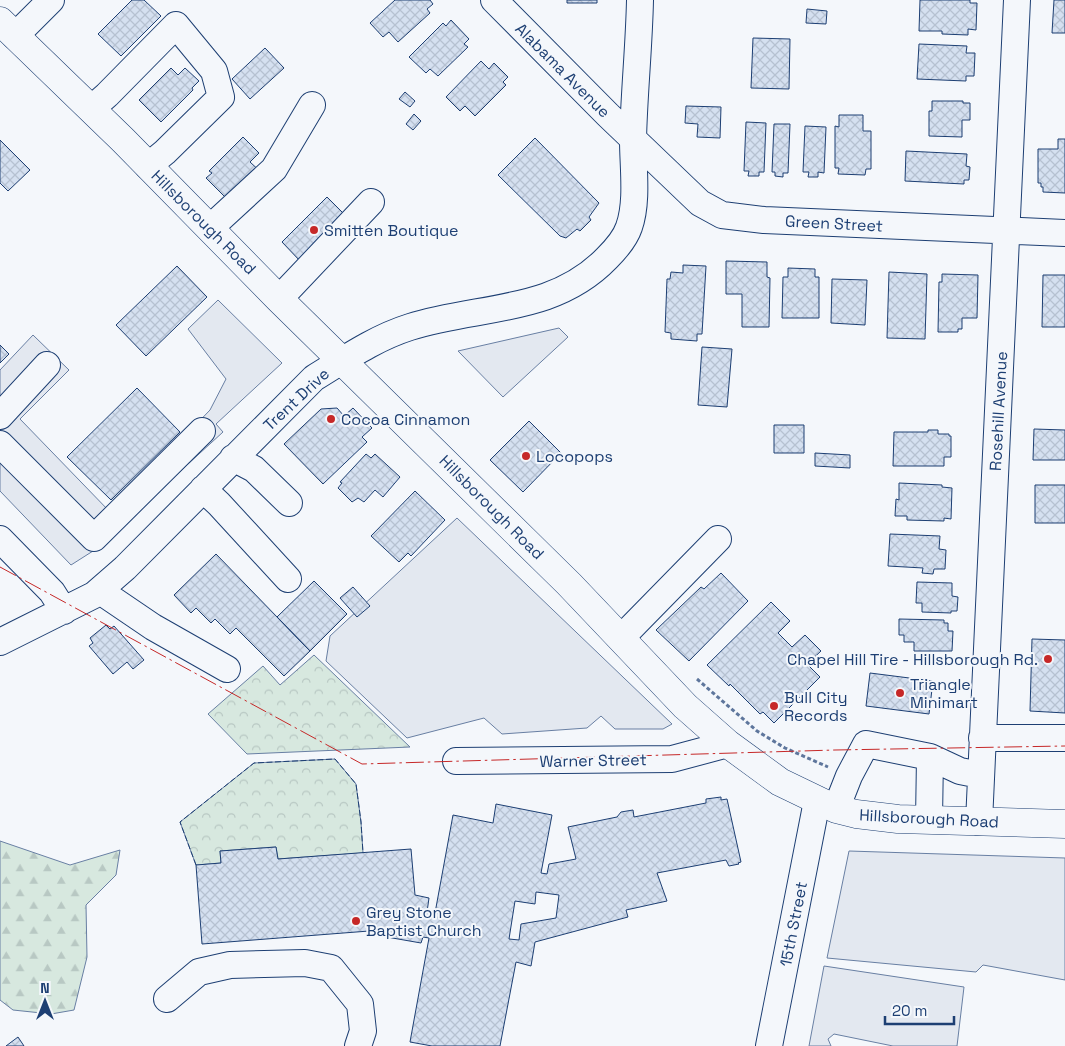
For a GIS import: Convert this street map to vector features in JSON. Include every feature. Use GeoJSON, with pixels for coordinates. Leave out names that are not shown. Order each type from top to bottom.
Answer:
{"type":"FeatureCollection","features":[{"type":"Feature","properties":{"kind":"main road","name":"Hillsborough Road"},"geometry":{"type":"LineString","coordinates":[[8,29],[555,570],[685,706],[728,744],[780,782],[827,805],[874,817],[1065,824]]}},
{"type":"Feature","properties":{"kind":"street"},"geometry":{"type":"LineString","coordinates":[[8,29],[51,0]]}},
{"type":"Feature","properties":{"kind":"street","name":"Alabama Avenue"},"geometry":{"type":"LineString","coordinates":[[494,0],[633,139]]}},
{"type":"Feature","properties":{"kind":"street","name":"Trent Drive"},"geometry":{"type":"LineString","coordinates":[[0,642],[100,591],[314,378],[342,359],[386,336],[410,327],[458,315],[536,301],[557,293],[588,275],[615,250],[625,237],[629,227],[633,202],[633,139],[640,0]]}},
{"type":"Feature","properties":{"kind":"street","name":"Rosehill Avenue"},"geometry":{"type":"LineString","coordinates":[[979,822],[1018,0]]}},
{"type":"Feature","properties":{"kind":"street"},"geometry":{"type":"LineString","coordinates":[[91,109],[176,25],[214,71],[221,98],[148,166]]}},
{"type":"Feature","properties":{"kind":"street"},"geometry":{"type":"LineString","coordinates":[[210,228],[274,169],[312,105]]}},
{"type":"Feature","properties":{"kind":"street","name":"Green Street"},"geometry":{"type":"LineString","coordinates":[[633,139],[700,203],[722,215],[764,220],[1065,233]]}},
{"type":"Feature","properties":{"kind":"street"},"geometry":{"type":"LineString","coordinates":[[279,299],[371,202]]}},
{"type":"Feature","properties":{"kind":"street"},"geometry":{"type":"LineString","coordinates":[[0,416],[47,365]]}},
{"type":"Feature","properties":{"kind":"street"},"geometry":{"type":"LineString","coordinates":[[94,538],[202,431]]}},
{"type":"Feature","properties":{"kind":"street"},"geometry":{"type":"LineString","coordinates":[[0,444],[125,568]]}},
{"type":"Feature","properties":{"kind":"street"},"geometry":{"type":"LineString","coordinates":[[233,458],[254,469],[289,503]]}},
{"type":"Feature","properties":{"kind":"street"},"geometry":{"type":"LineString","coordinates":[[203,489],[288,580]]}},
{"type":"Feature","properties":{"kind":"street"},"geometry":{"type":"LineString","coordinates":[[0,539],[52,592],[64,611]]}},
{"type":"Feature","properties":{"kind":"street"},"geometry":{"type":"LineString","coordinates":[[621,638],[718,539]]}},
{"type":"Feature","properties":{"kind":"street"},"geometry":{"type":"LineString","coordinates":[[100,591],[152,627],[227,669]]}},
{"type":"Feature","properties":{"kind":"street"},"geometry":{"type":"LineString","coordinates":[[982,738],[1065,738]]}},
{"type":"Feature","properties":{"kind":"street","name":"Warner Street"},"geometry":{"type":"LineString","coordinates":[[456,761],[672,759],[728,744]]}},
{"type":"Feature","properties":{"kind":"street","name":"15th Street"},"geometry":{"type":"LineString","coordinates":[[769,1046],[827,805],[849,776],[866,744],[930,757]]}},
{"type":"Feature","properties":{"kind":"street"},"geometry":{"type":"LineString","coordinates":[[929,820],[930,757],[960,771],[980,776]]}},
{"type":"Feature","properties":{"kind":"street"},"geometry":{"type":"LineString","coordinates":[[167,999],[199,972],[230,965],[305,963],[332,968],[360,1004],[363,1031],[358,1046]]}},
{"type":"Feature","properties":{"kind":"green space"},"geometry":{"type":"Polygon","coordinates":[[[314,655],[410,747],[247,754],[208,714],[263,666],[280,685],[314,655]]]}},
{"type":"Feature","properties":{"kind":"green space"},"geometry":{"type":"Polygon","coordinates":[[[335,759],[356,784],[363,853],[278,859],[276,847],[220,851],[221,863],[196,865],[180,822],[254,763],[335,759]]]}},
{"type":"Feature","properties":{"kind":"green space"},"geometry":{"type":"Polygon","coordinates":[[[0,841],[70,865],[120,850],[116,875],[86,905],[87,957],[74,1010],[51,1014],[13,1010],[0,1000],[0,841]]]}},
{"type":"Feature","properties":{"kind":"shaded area"},"geometry":{"type":"Polygon","coordinates":[[[218,300],[282,363],[216,424],[223,432],[93,551],[71,565],[0,491],[0,370],[33,335],[69,370],[20,419],[111,513],[210,410],[226,379],[188,329],[218,300]]]}},
{"type":"Feature","properties":{"kind":"shaded area"},"geometry":{"type":"Polygon","coordinates":[[[559,328],[568,337],[503,397],[458,351],[559,328]]]}},
{"type":"Feature","properties":{"kind":"shaded area"},"geometry":{"type":"Polygon","coordinates":[[[457,518],[672,724],[663,729],[615,729],[601,716],[587,728],[502,734],[484,718],[407,738],[326,661],[330,636],[457,518]]]}},
{"type":"Feature","properties":{"kind":"shaded area"},"geometry":{"type":"Polygon","coordinates":[[[849,851],[1065,858],[1065,980],[983,965],[976,972],[827,958],[849,851]]]}},
{"type":"Feature","properties":{"kind":"shaded area"},"geometry":{"type":"Polygon","coordinates":[[[824,966],[964,987],[957,1046],[893,1046],[834,1034],[828,1039],[831,1046],[809,1046],[824,966]]]}},
{"type":"Feature","properties":{"kind":"building"},"geometry":{"type":"Polygon","coordinates":[[[132,0],[144,0],[161,16],[121,56],[98,34],[132,0]]]}},
{"type":"Feature","properties":{"kind":"building"},"geometry":{"type":"Polygon","coordinates":[[[395,0],[430,0],[433,4],[427,9],[430,13],[398,42],[389,32],[383,37],[370,23],[395,0]]]}},
{"type":"Feature","properties":{"kind":"building"},"geometry":{"type":"Polygon","coordinates":[[[567,0],[597,0],[597,3],[567,3],[567,0]]]}},
{"type":"Feature","properties":{"kind":"building"},"geometry":{"type":"Polygon","coordinates":[[[920,0],[970,0],[970,3],[977,3],[976,30],[968,29],[968,35],[942,34],[942,31],[919,31],[920,0]]]}},
{"type":"Feature","properties":{"kind":"building"},"geometry":{"type":"Polygon","coordinates":[[[1054,0],[1065,0],[1065,33],[1052,33],[1054,0]]]}},
{"type":"Feature","properties":{"kind":"building"},"geometry":{"type":"Polygon","coordinates":[[[807,9],[827,11],[826,24],[806,23],[807,9]]]}},
{"type":"Feature","properties":{"kind":"building"},"geometry":{"type":"Polygon","coordinates":[[[451,20],[469,39],[464,44],[468,47],[438,76],[430,69],[426,73],[409,57],[443,23],[446,26],[451,20]]]}},
{"type":"Feature","properties":{"kind":"building"},"geometry":{"type":"Polygon","coordinates":[[[753,38],[790,39],[789,89],[751,88],[753,38]]]}},
{"type":"Feature","properties":{"kind":"building"},"geometry":{"type":"Polygon","coordinates":[[[919,44],[967,46],[966,53],[975,53],[974,76],[966,76],[966,81],[917,79],[919,44]]]}},
{"type":"Feature","properties":{"kind":"building"},"geometry":{"type":"Polygon","coordinates":[[[265,48],[284,68],[250,99],[232,79],[265,48]]]}},
{"type":"Feature","properties":{"kind":"building"},"geometry":{"type":"Polygon","coordinates":[[[481,61],[489,69],[494,63],[508,77],[503,82],[506,85],[475,116],[465,106],[460,111],[446,97],[481,61]]]}},
{"type":"Feature","properties":{"kind":"building"},"geometry":{"type":"Polygon","coordinates":[[[171,68],[178,75],[185,68],[199,81],[192,88],[193,90],[161,122],[139,100],[171,68]]]}},
{"type":"Feature","properties":{"kind":"building"},"geometry":{"type":"Polygon","coordinates":[[[405,92],[415,101],[410,107],[399,99],[405,92]]]}},
{"type":"Feature","properties":{"kind":"building"},"geometry":{"type":"Polygon","coordinates":[[[932,101],[963,101],[963,103],[970,103],[970,120],[962,120],[962,137],[929,136],[929,111],[932,111],[932,101]]]}},
{"type":"Feature","properties":{"kind":"building"},"geometry":{"type":"Polygon","coordinates":[[[686,106],[721,107],[720,138],[697,137],[698,124],[685,123],[686,106]]]}},
{"type":"Feature","properties":{"kind":"building"},"geometry":{"type":"Polygon","coordinates":[[[414,114],[421,121],[413,130],[406,124],[414,114]]]}},
{"type":"Feature","properties":{"kind":"building"},"geometry":{"type":"Polygon","coordinates":[[[839,115],[863,115],[863,131],[871,131],[871,169],[866,169],[865,175],[838,174],[839,168],[835,168],[835,126],[839,127],[839,115]]]}},
{"type":"Feature","properties":{"kind":"building"},"geometry":{"type":"Polygon","coordinates":[[[746,122],[766,123],[764,172],[759,172],[759,176],[748,176],[749,171],[744,171],[746,122]]]}},
{"type":"Feature","properties":{"kind":"building"},"geometry":{"type":"Polygon","coordinates":[[[774,124],[790,124],[788,173],[783,173],[783,177],[775,176],[775,172],[772,172],[774,124]]]}},
{"type":"Feature","properties":{"kind":"building"},"geometry":{"type":"Polygon","coordinates":[[[805,126],[826,127],[824,173],[818,172],[818,177],[808,177],[809,172],[803,172],[805,126]]]}},
{"type":"Feature","properties":{"kind":"building"},"geometry":{"type":"Polygon","coordinates":[[[243,137],[259,153],[250,162],[263,174],[230,202],[206,178],[212,173],[209,171],[243,137]]]}},
{"type":"Feature","properties":{"kind":"building"},"geometry":{"type":"Polygon","coordinates":[[[535,138],[599,203],[589,217],[591,220],[580,231],[577,229],[566,238],[560,236],[498,175],[535,138]]]}},
{"type":"Feature","properties":{"kind":"building"},"geometry":{"type":"Polygon","coordinates":[[[1058,139],[1065,139],[1065,193],[1043,192],[1041,183],[1038,183],[1038,149],[1058,149],[1058,139]]]}},
{"type":"Feature","properties":{"kind":"building"},"geometry":{"type":"Polygon","coordinates":[[[0,140],[30,170],[8,191],[0,183],[0,140]]]}},
{"type":"Feature","properties":{"kind":"building"},"geometry":{"type":"Polygon","coordinates":[[[906,151],[967,154],[966,166],[970,167],[969,180],[964,180],[964,184],[905,181],[906,151]]]}},
{"type":"Feature","properties":{"kind":"building","name":"Smitten Boutique"},"geometry":{"type":"Polygon","coordinates":[[[327,197],[347,217],[301,262],[282,242],[327,197]]]}},
{"type":"Feature","properties":{"kind":"building"},"geometry":{"type":"Polygon","coordinates":[[[726,261],[767,262],[767,277],[770,278],[769,327],[742,327],[742,294],[726,294],[726,261]]]}},
{"type":"Feature","properties":{"kind":"building"},"geometry":{"type":"Polygon","coordinates":[[[683,265],[706,266],[702,334],[697,334],[697,341],[671,339],[671,333],[665,332],[667,279],[670,279],[671,272],[683,273],[683,265]]]}},
{"type":"Feature","properties":{"kind":"building"},"geometry":{"type":"Polygon","coordinates":[[[177,266],[207,297],[146,356],[116,325],[177,266]]]}},
{"type":"Feature","properties":{"kind":"building"},"geometry":{"type":"Polygon","coordinates":[[[788,268],[815,269],[815,277],[819,277],[819,318],[782,318],[783,277],[788,277],[788,268]]]}},
{"type":"Feature","properties":{"kind":"building"},"geometry":{"type":"Polygon","coordinates":[[[889,272],[927,274],[925,339],[887,338],[889,272]]]}},
{"type":"Feature","properties":{"kind":"building"},"geometry":{"type":"Polygon","coordinates":[[[942,274],[978,275],[977,318],[962,318],[962,329],[958,329],[958,332],[938,332],[939,282],[942,282],[942,274]]]}},
{"type":"Feature","properties":{"kind":"building"},"geometry":{"type":"Polygon","coordinates":[[[1043,275],[1065,275],[1065,327],[1042,327],[1043,275]]]}},
{"type":"Feature","properties":{"kind":"building"},"geometry":{"type":"Polygon","coordinates":[[[832,279],[867,280],[865,325],[831,323],[832,279]]]}},
{"type":"Feature","properties":{"kind":"building"},"geometry":{"type":"Polygon","coordinates":[[[0,345],[9,354],[0,363],[0,345]]]}},
{"type":"Feature","properties":{"kind":"building"},"geometry":{"type":"Polygon","coordinates":[[[702,347],[732,349],[727,407],[698,405],[702,347]]]}},
{"type":"Feature","properties":{"kind":"building"},"geometry":{"type":"Polygon","coordinates":[[[137,388],[180,432],[111,500],[67,457],[137,388]]]}},
{"type":"Feature","properties":{"kind":"building"},"geometry":{"type":"Polygon","coordinates":[[[337,408],[344,416],[353,408],[372,428],[362,437],[367,442],[323,484],[284,444],[321,409],[337,408]]]}},
{"type":"Feature","properties":{"kind":"building","name":"Locopops"},"geometry":{"type":"Polygon","coordinates":[[[529,421],[561,453],[523,492],[490,460],[529,421]]]}},
{"type":"Feature","properties":{"kind":"building"},"geometry":{"type":"Polygon","coordinates":[[[774,425],[804,425],[804,453],[774,453],[774,425]]]}},
{"type":"Feature","properties":{"kind":"building"},"geometry":{"type":"Polygon","coordinates":[[[1034,429],[1065,430],[1065,460],[1033,460],[1034,429]]]}},
{"type":"Feature","properties":{"kind":"building"},"geometry":{"type":"Polygon","coordinates":[[[928,430],[938,430],[938,434],[949,434],[951,436],[951,457],[944,457],[944,466],[893,466],[894,432],[928,432],[928,430]]]}},
{"type":"Feature","properties":{"kind":"building"},"geometry":{"type":"Polygon","coordinates":[[[815,453],[850,455],[850,468],[815,466],[815,453]]]}},
{"type":"Feature","properties":{"kind":"building"},"geometry":{"type":"Polygon","coordinates":[[[366,454],[371,458],[375,454],[400,477],[383,497],[375,490],[364,502],[358,498],[352,502],[338,488],[342,483],[340,482],[366,454]]]}},
{"type":"Feature","properties":{"kind":"building"},"geometry":{"type":"Polygon","coordinates":[[[899,483],[942,485],[942,487],[952,488],[951,519],[944,518],[944,521],[907,520],[907,516],[895,516],[896,499],[899,500],[899,483]]]}},
{"type":"Feature","properties":{"kind":"building"},"geometry":{"type":"Polygon","coordinates":[[[1035,485],[1065,485],[1065,523],[1035,523],[1035,485]]]}},
{"type":"Feature","properties":{"kind":"building"},"geometry":{"type":"Polygon","coordinates":[[[415,491],[445,520],[411,556],[408,553],[399,562],[371,536],[415,491]]]}},
{"type":"Feature","properties":{"kind":"building"},"geometry":{"type":"Polygon","coordinates":[[[890,534],[940,536],[939,549],[946,550],[945,569],[934,569],[933,574],[922,573],[923,568],[888,566],[890,534]]]}},
{"type":"Feature","properties":{"kind":"building"},"geometry":{"type":"Polygon","coordinates":[[[216,554],[310,651],[284,676],[236,628],[230,634],[215,619],[211,623],[196,608],[191,613],[174,595],[216,554]]]}},
{"type":"Feature","properties":{"kind":"building"},"geometry":{"type":"Polygon","coordinates":[[[721,573],[748,601],[689,661],[656,630],[701,587],[704,589],[721,573]]]}},
{"type":"Feature","properties":{"kind":"building"},"geometry":{"type":"Polygon","coordinates":[[[314,581],[347,614],[310,651],[277,617],[314,581]]]}},
{"type":"Feature","properties":{"kind":"building"},"geometry":{"type":"Polygon","coordinates":[[[917,582],[952,583],[952,596],[958,597],[957,611],[951,611],[951,613],[922,612],[922,603],[916,603],[917,582]]]}},
{"type":"Feature","properties":{"kind":"building"},"geometry":{"type":"Polygon","coordinates":[[[353,587],[370,606],[357,617],[340,598],[353,587]]]}},
{"type":"Feature","properties":{"kind":"building"},"geometry":{"type":"Polygon","coordinates":[[[771,602],[790,621],[778,633],[792,647],[805,635],[821,651],[807,664],[820,677],[774,723],[763,712],[760,714],[730,684],[729,686],[707,665],[771,602]]]}},
{"type":"Feature","properties":{"kind":"building"},"geometry":{"type":"Polygon","coordinates":[[[899,619],[944,620],[944,623],[948,623],[948,631],[953,631],[952,651],[914,651],[914,642],[904,642],[904,635],[899,635],[899,619]]]}},
{"type":"Feature","properties":{"kind":"building"},"geometry":{"type":"Polygon","coordinates":[[[106,625],[110,629],[114,626],[144,660],[133,669],[127,662],[113,674],[89,646],[93,643],[90,638],[106,625]]]}},
{"type":"Feature","properties":{"kind":"building","name":"Chapel Hill Tire - Hillsborough Rd."},"geometry":{"type":"Polygon","coordinates":[[[1032,639],[1065,640],[1065,713],[1030,711],[1032,639]]]}},
{"type":"Feature","properties":{"kind":"building","name":"Triangle Minimart"},"geometry":{"type":"Polygon","coordinates":[[[870,673],[933,681],[929,714],[866,706],[870,673]]]}},
{"type":"Feature","properties":{"kind":"building","name":"Grey Stone Baptist Church"},"geometry":{"type":"Polygon","coordinates":[[[721,797],[721,800],[727,799],[741,862],[729,866],[726,860],[657,873],[667,901],[626,910],[628,917],[535,942],[531,966],[516,962],[500,1046],[432,1046],[410,1042],[429,938],[423,937],[421,943],[381,936],[382,930],[202,944],[196,865],[221,863],[220,851],[276,847],[278,859],[411,849],[415,895],[429,898],[427,912],[435,913],[453,815],[493,823],[496,804],[552,815],[541,873],[547,874],[549,864],[576,859],[568,827],[617,817],[621,812],[633,810],[634,817],[706,803],[706,799],[721,797]],[[536,892],[535,904],[515,901],[509,939],[519,940],[521,924],[556,918],[559,895],[536,892]]]}},
{"type":"Feature","properties":{"kind":"building"},"geometry":{"type":"Polygon","coordinates":[[[18,1037],[24,1046],[6,1046],[18,1037]]]}},
{"type":"Feature","properties":{"kind":"fence"},"geometry":{"type":"LineString","coordinates":[[196,865],[180,822],[254,763],[335,759],[356,784],[363,853]]}},
{"type":"Feature","properties":{"kind":"power"},"geometry":{"type":"LineString","coordinates":[[0,567],[362,764],[835,750],[1065,746]]}},
{"type":"Feature","properties":{"kind":"place","name":"Smitten Boutique"},"geometry":{"type":"Point","coordinates":[314,230]}},
{"type":"Feature","properties":{"kind":"place","name":"Cocoa Cinnamon"},"geometry":{"type":"Point","coordinates":[331,419]}},
{"type":"Feature","properties":{"kind":"place","name":"Locopops"},"geometry":{"type":"Point","coordinates":[526,456]}},
{"type":"Feature","properties":{"kind":"place","name":"Chapel Hill Tire - Hillsborough Rd."},"geometry":{"type":"Point","coordinates":[1048,659]}},
{"type":"Feature","properties":{"kind":"place","name":"Triangle Minimart"},"geometry":{"type":"Point","coordinates":[900,693]}},
{"type":"Feature","properties":{"kind":"place","name":"Bull City Records"},"geometry":{"type":"Point","coordinates":[774,706]}},
{"type":"Feature","properties":{"kind":"place","name":"Grey Stone Baptist Church"},"geometry":{"type":"Point","coordinates":[356,921]}}]}
